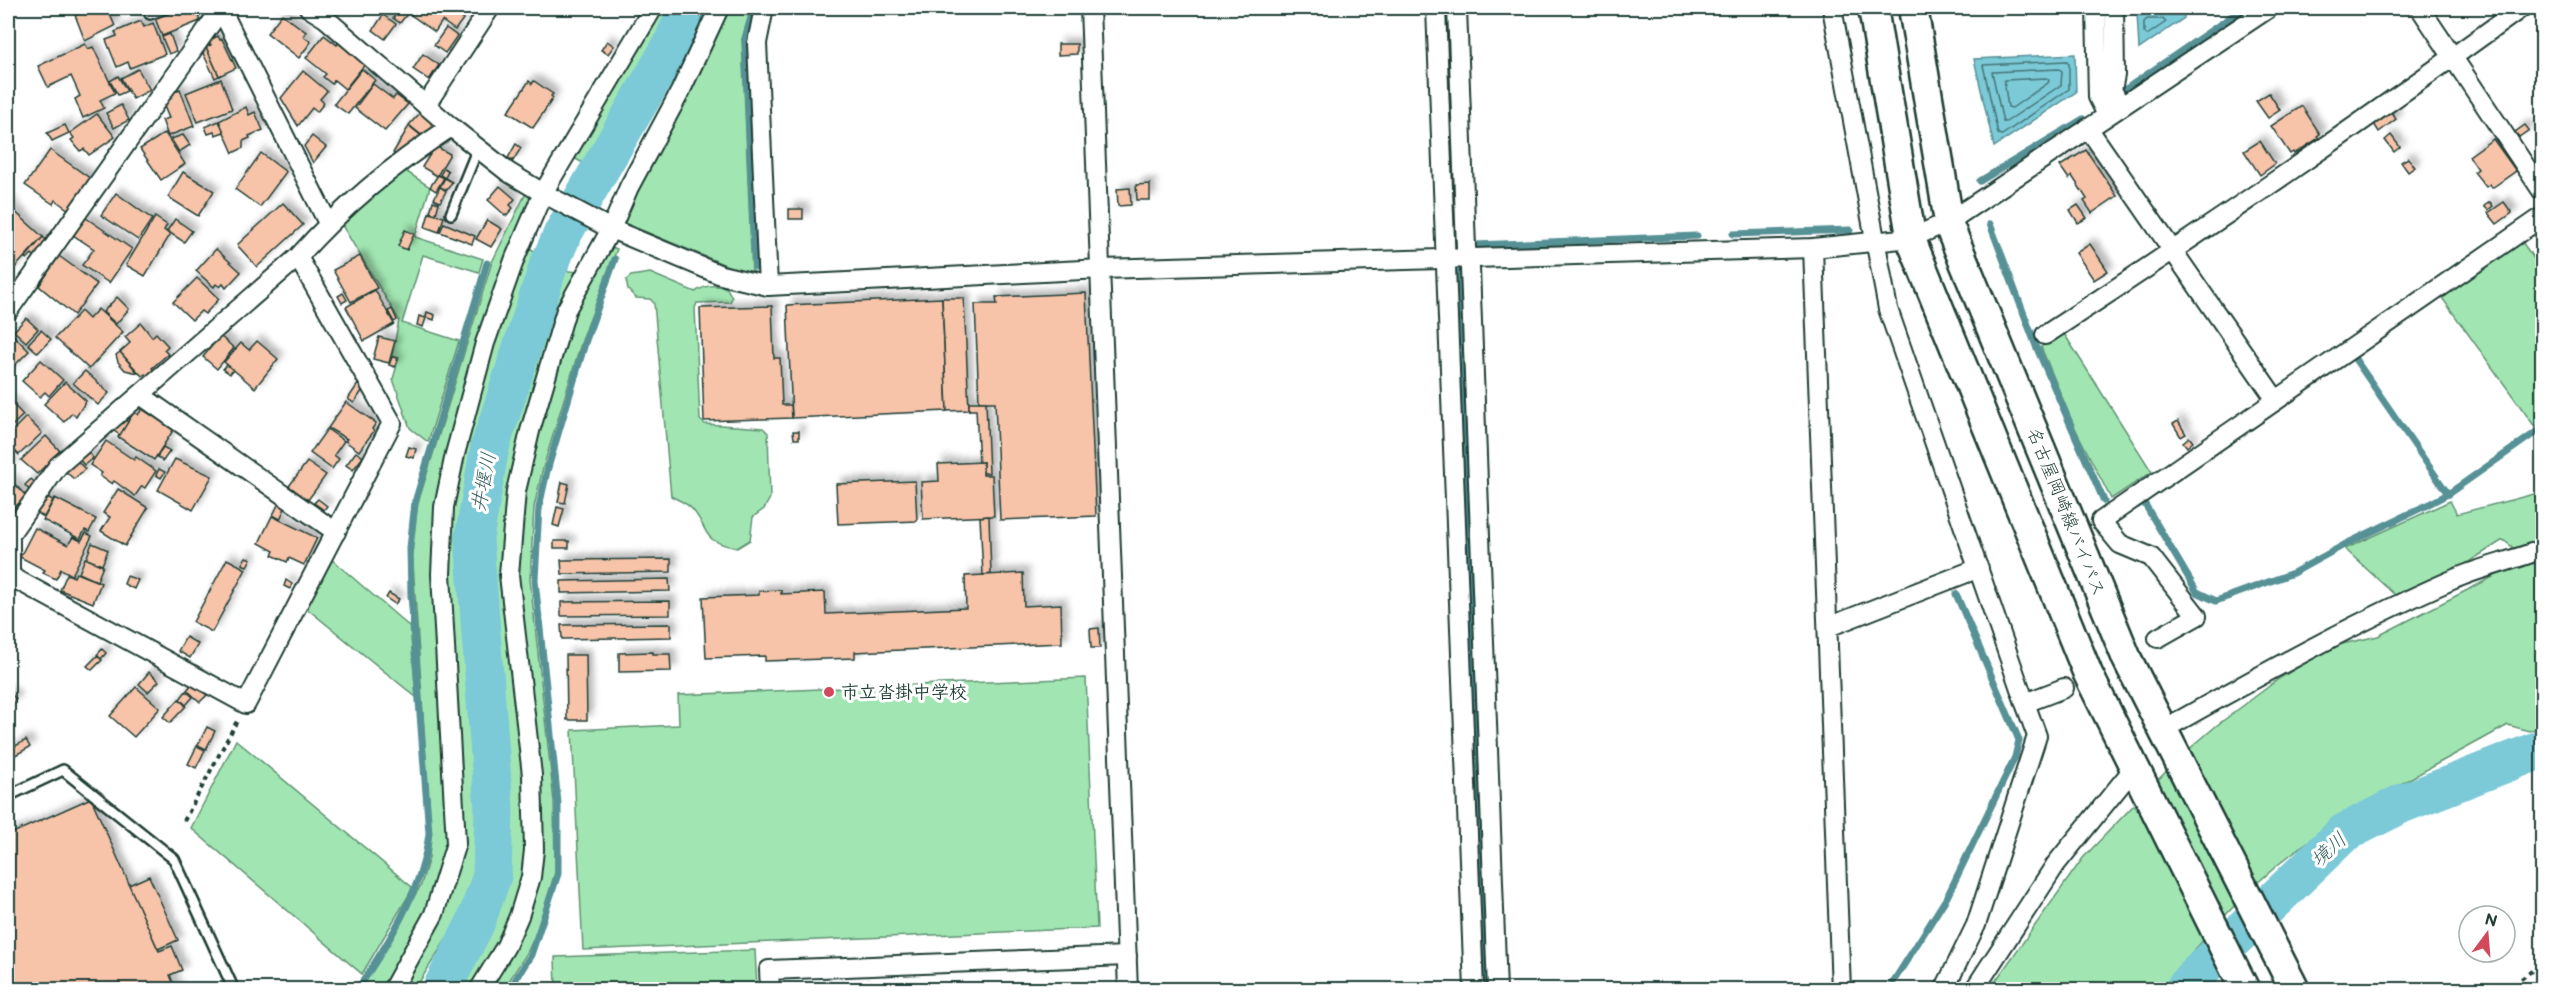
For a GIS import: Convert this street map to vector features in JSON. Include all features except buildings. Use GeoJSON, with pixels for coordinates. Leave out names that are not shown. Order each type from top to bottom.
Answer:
{"type":"FeatureCollection","features":[{"type":"Feature","properties":{"kind":"main road"},"geometry":{"type":"LineString","coordinates":[[1873,8],[1911,238],[2088,674],[2245,990]]}},
{"type":"Feature","properties":{"kind":"main road","name":"名古屋岡崎線バイパス"},"geometry":{"type":"LineString","coordinates":[[1913,8],[1948,222],[2127,659],[2295,990]]}},
{"type":"Feature","properties":{"kind":"street"},"geometry":{"type":"LineString","coordinates":[[8,311],[14,289],[222,8],[328,223]]}},
{"type":"Feature","properties":{"kind":"street"},"geometry":{"type":"LineString","coordinates":[[309,8],[325,18],[451,127],[508,172],[608,228],[721,275],[768,286],[1102,269],[1813,248],[1911,238],[1948,222],[2269,8]]}},
{"type":"Feature","properties":{"kind":"street"},"geometry":{"type":"LineString","coordinates":[[426,105],[490,8]]}},
{"type":"Feature","properties":{"kind":"street"},"geometry":{"type":"LineString","coordinates":[[392,990],[434,914],[456,843],[441,574],[444,507],[454,454],[485,343],[515,258],[546,195],[653,8]]}},
{"type":"Feature","properties":{"kind":"street"},"geometry":{"type":"LineString","coordinates":[[479,990],[506,946],[519,916],[531,877],[534,850],[532,775],[509,575],[516,491],[530,431],[566,310],[680,92],[719,8]]}},
{"type":"Feature","properties":{"kind":"street"},"geometry":{"type":"LineString","coordinates":[[764,8],[758,43],[768,286]]}},
{"type":"Feature","properties":{"kind":"street"},"geometry":{"type":"LineString","coordinates":[[1090,8],[1102,269],[1128,990]]}},
{"type":"Feature","properties":{"kind":"street"},"geometry":{"type":"LineString","coordinates":[[1437,8],[1474,990]]}},
{"type":"Feature","properties":{"kind":"street"},"geometry":{"type":"LineString","coordinates":[[1457,8],[1470,268],[1497,990]]}},
{"type":"Feature","properties":{"kind":"street"},"geometry":{"type":"LineString","coordinates":[[1832,8],[1888,309],[2037,736],[1976,925],[1944,990]]}},
{"type":"Feature","properties":{"kind":"street"},"geometry":{"type":"LineString","coordinates":[[2096,8],[2098,96],[2114,111]]}},
{"type":"Feature","properties":{"kind":"street"},"geometry":{"type":"LineString","coordinates":[[2114,8],[2115,75],[2112,90],[2114,111]]}},
{"type":"Feature","properties":{"kind":"street"},"geometry":{"type":"LineString","coordinates":[[2420,8],[2542,191]]}},
{"type":"Feature","properties":{"kind":"street"},"geometry":{"type":"LineString","coordinates":[[2045,335],[2173,252],[2521,8]]}},
{"type":"Feature","properties":{"kind":"street"},"geometry":{"type":"LineString","coordinates":[[298,257],[392,423],[246,704],[10,576],[10,534],[13,519],[58,466],[142,396],[298,257],[328,223],[401,160],[451,127]]}},
{"type":"Feature","properties":{"kind":"street"},"geometry":{"type":"LineString","coordinates":[[2088,128],[2276,400]]}},
{"type":"Feature","properties":{"kind":"street"},"geometry":{"type":"LineString","coordinates":[[2158,638],[2197,616],[2151,557],[2120,544],[2100,521],[2542,217]]}},
{"type":"Feature","properties":{"kind":"street"},"geometry":{"type":"LineString","coordinates":[[1813,248],[1841,990]]}},
{"type":"Feature","properties":{"kind":"street"},"geometry":{"type":"LineString","coordinates":[[142,396],[336,532]]}},
{"type":"Feature","properties":{"kind":"street"},"geometry":{"type":"LineString","coordinates":[[2164,729],[2271,669],[2412,598],[2455,579],[2542,549]]}},
{"type":"Feature","properties":{"kind":"street"},"geometry":{"type":"LineString","coordinates":[[1828,627],[1979,568]]}},
{"type":"Feature","properties":{"kind":"street"},"geometry":{"type":"LineString","coordinates":[[2025,703],[2064,688]]}},
{"type":"Feature","properties":{"kind":"street"},"geometry":{"type":"LineString","coordinates":[[1974,990],[2056,864],[2139,778]]}},
{"type":"Feature","properties":{"kind":"street"},"geometry":{"type":"LineString","coordinates":[[770,990],[769,970],[1127,956]]}},
{"type":"Feature","properties":{"kind":"lane"},"geometry":{"type":"LineString","coordinates":[[150,14],[166,8]]}},
{"type":"Feature","properties":{"kind":"lane"},"geometry":{"type":"LineString","coordinates":[[451,214],[478,148]]}},
{"type":"Feature","properties":{"kind":"lane"},"geometry":{"type":"LineString","coordinates":[[8,796],[63,770],[174,859],[234,990]]}},
{"type":"Feature","properties":{"kind":"path"},"geometry":{"type":"LineString","coordinates":[[184,821],[246,704]]}},
{"type":"Feature","properties":{"kind":"path"},"geometry":{"type":"LineString","coordinates":[[2507,990],[2542,963]]}},
{"type":"Feature","properties":{"kind":"green space"},"geometry":{"type":"Polygon","coordinates":[[[660,8],[681,8],[620,124],[590,167],[572,157],[660,8]]]}},
{"type":"Feature","properties":{"kind":"green space"},"geometry":{"type":"Polygon","coordinates":[[[727,8],[751,8],[742,39],[752,276],[622,222],[727,8]]]}},
{"type":"Feature","properties":{"kind":"green space"},"geometry":{"type":"Polygon","coordinates":[[[401,168],[430,187],[415,237],[483,259],[479,272],[423,255],[402,323],[459,341],[428,442],[410,428],[393,379],[399,358],[392,356],[399,320],[340,222],[401,168]]]}},
{"type":"Feature","properties":{"kind":"green space"},"geometry":{"type":"Polygon","coordinates":[[[526,193],[531,196],[522,229],[448,455],[451,838],[432,908],[385,989],[360,990],[421,885],[429,857],[431,835],[412,548],[418,503],[492,262],[526,193]]]}},
{"type":"Feature","properties":{"kind":"green space"},"geometry":{"type":"Polygon","coordinates":[[[2520,239],[2542,270],[2542,422],[2535,427],[2440,295],[2520,239]]]}},
{"type":"Feature","properties":{"kind":"green space"},"geometry":{"type":"Polygon","coordinates":[[[609,246],[617,249],[583,337],[543,468],[534,507],[530,579],[554,802],[555,872],[540,924],[527,953],[504,989],[485,990],[536,879],[515,580],[520,495],[570,312],[609,246]]]}},
{"type":"Feature","properties":{"kind":"green space"},"geometry":{"type":"Polygon","coordinates":[[[528,247],[542,256],[542,263],[522,317],[482,450],[468,522],[465,575],[480,805],[479,859],[459,919],[415,989],[397,990],[460,851],[448,640],[449,510],[489,348],[528,247]]]}},
{"type":"Feature","properties":{"kind":"green space"},"geometry":{"type":"Polygon","coordinates":[[[558,270],[580,272],[510,487],[528,818],[525,873],[513,915],[473,989],[450,990],[473,955],[492,912],[502,882],[507,849],[506,798],[483,589],[481,546],[486,505],[498,451],[539,320],[558,270]]]}},
{"type":"Feature","properties":{"kind":"green space"},"geometry":{"type":"Polygon","coordinates":[[[650,273],[695,292],[710,286],[727,288],[732,298],[730,302],[697,303],[695,308],[700,420],[705,424],[763,428],[768,433],[770,498],[764,509],[753,517],[750,540],[737,548],[716,542],[707,534],[692,509],[671,496],[654,303],[650,299],[636,298],[628,290],[626,280],[631,276],[650,273]]]}},
{"type":"Feature","properties":{"kind":"green space"},"geometry":{"type":"Polygon","coordinates":[[[2063,332],[2152,472],[2111,499],[2075,428],[2041,347],[2063,332]]]}},
{"type":"Feature","properties":{"kind":"green space"},"geometry":{"type":"Polygon","coordinates":[[[2542,492],[2542,539],[2515,549],[2503,540],[2464,565],[2395,595],[2345,549],[2450,501],[2457,514],[2542,492]]]}},
{"type":"Feature","properties":{"kind":"green space"},"geometry":{"type":"Polygon","coordinates":[[[2542,555],[2542,727],[2529,731],[2508,725],[2377,797],[2326,829],[2282,861],[2245,895],[2162,989],[1989,990],[2083,858],[2180,757],[2216,726],[2280,678],[2333,646],[2378,636],[2520,563],[2542,555]]]}},
{"type":"Feature","properties":{"kind":"green space"},"geometry":{"type":"Polygon","coordinates":[[[330,558],[410,627],[416,697],[305,607],[330,558]]]}},
{"type":"Feature","properties":{"kind":"green space"},"geometry":{"type":"Polygon","coordinates":[[[1086,678],[1097,928],[583,950],[572,730],[679,725],[678,695],[1086,678]]]}},
{"type":"Feature","properties":{"kind":"green space"},"geometry":{"type":"Polygon","coordinates":[[[236,740],[413,888],[362,974],[191,828],[236,740]]]}},
{"type":"Feature","properties":{"kind":"green space"},"geometry":{"type":"Polygon","coordinates":[[[755,950],[757,989],[556,989],[555,957],[755,950]]]}},
{"type":"Feature","properties":{"kind":"water"},"geometry":{"type":"Polygon","coordinates":[[[2184,12],[2184,18],[2139,49],[2137,13],[2184,12]]]}},
{"type":"Feature","properties":{"kind":"water"},"geometry":{"type":"Polygon","coordinates":[[[2075,54],[2076,92],[1994,147],[1974,59],[2075,54]]]}},
{"type":"Feature","properties":{"kind":"waterway","name":"井堰川"},"geometry":{"type":"LineString","coordinates":[[441,990],[475,924],[492,876],[494,809],[474,538],[490,447],[548,267],[563,233],[672,45],[688,8]]}},
{"type":"Feature","properties":{"kind":"waterway"},"geometry":{"type":"LineString","coordinates":[[754,8],[745,39],[755,267]]}},
{"type":"Feature","properties":{"kind":"waterway"},"geometry":{"type":"LineString","coordinates":[[1446,8],[1455,244]]}},
{"type":"Feature","properties":{"kind":"waterway"},"geometry":{"type":"LineString","coordinates":[[2126,89],[2244,8]]}},
{"type":"Feature","properties":{"kind":"waterway"},"geometry":{"type":"LineString","coordinates":[[1980,181],[2083,119]]}},
{"type":"Feature","properties":{"kind":"waterway"},"geometry":{"type":"LineString","coordinates":[[1990,224],[2036,346],[2104,501]]}},
{"type":"Feature","properties":{"kind":"waterway"},"geometry":{"type":"LineString","coordinates":[[1733,234],[1850,230]]}},
{"type":"Feature","properties":{"kind":"waterway"},"geometry":{"type":"LineString","coordinates":[[1475,245],[1697,236]]}},
{"type":"Feature","properties":{"kind":"waterway"},"geometry":{"type":"LineString","coordinates":[[509,990],[531,955],[558,874],[558,803],[535,580],[539,507],[547,471],[586,340],[615,259]]}},
{"type":"Feature","properties":{"kind":"waterway"},"geometry":{"type":"LineString","coordinates":[[357,990],[392,935],[412,895],[420,875],[429,833],[411,595],[410,548],[415,502],[487,263]]}},
{"type":"Feature","properties":{"kind":"waterway"},"geometry":{"type":"LineString","coordinates":[[1457,273],[1485,990]]}},
{"type":"Feature","properties":{"kind":"waterway"},"geometry":{"type":"LineString","coordinates":[[2355,359],[2448,494]]}},
{"type":"Feature","properties":{"kind":"waterway"},"geometry":{"type":"LineString","coordinates":[[2138,505],[2143,501],[2197,592],[2216,601],[2293,573],[2448,494],[2542,428]]}},
{"type":"Feature","properties":{"kind":"waterway"},"geometry":{"type":"LineString","coordinates":[[1888,990],[1947,897],[2015,757],[2019,740],[1956,594]]}},
{"type":"Feature","properties":{"kind":"waterway","name":"境川"},"geometry":{"type":"LineString","coordinates":[[2184,990],[2191,980],[2344,833],[2401,804],[2542,749]]}},
{"type":"Feature","properties":{"kind":"place","name":"市立沓掛中学校"},"geometry":{"type":"Point","coordinates":[829,692]}}]}
